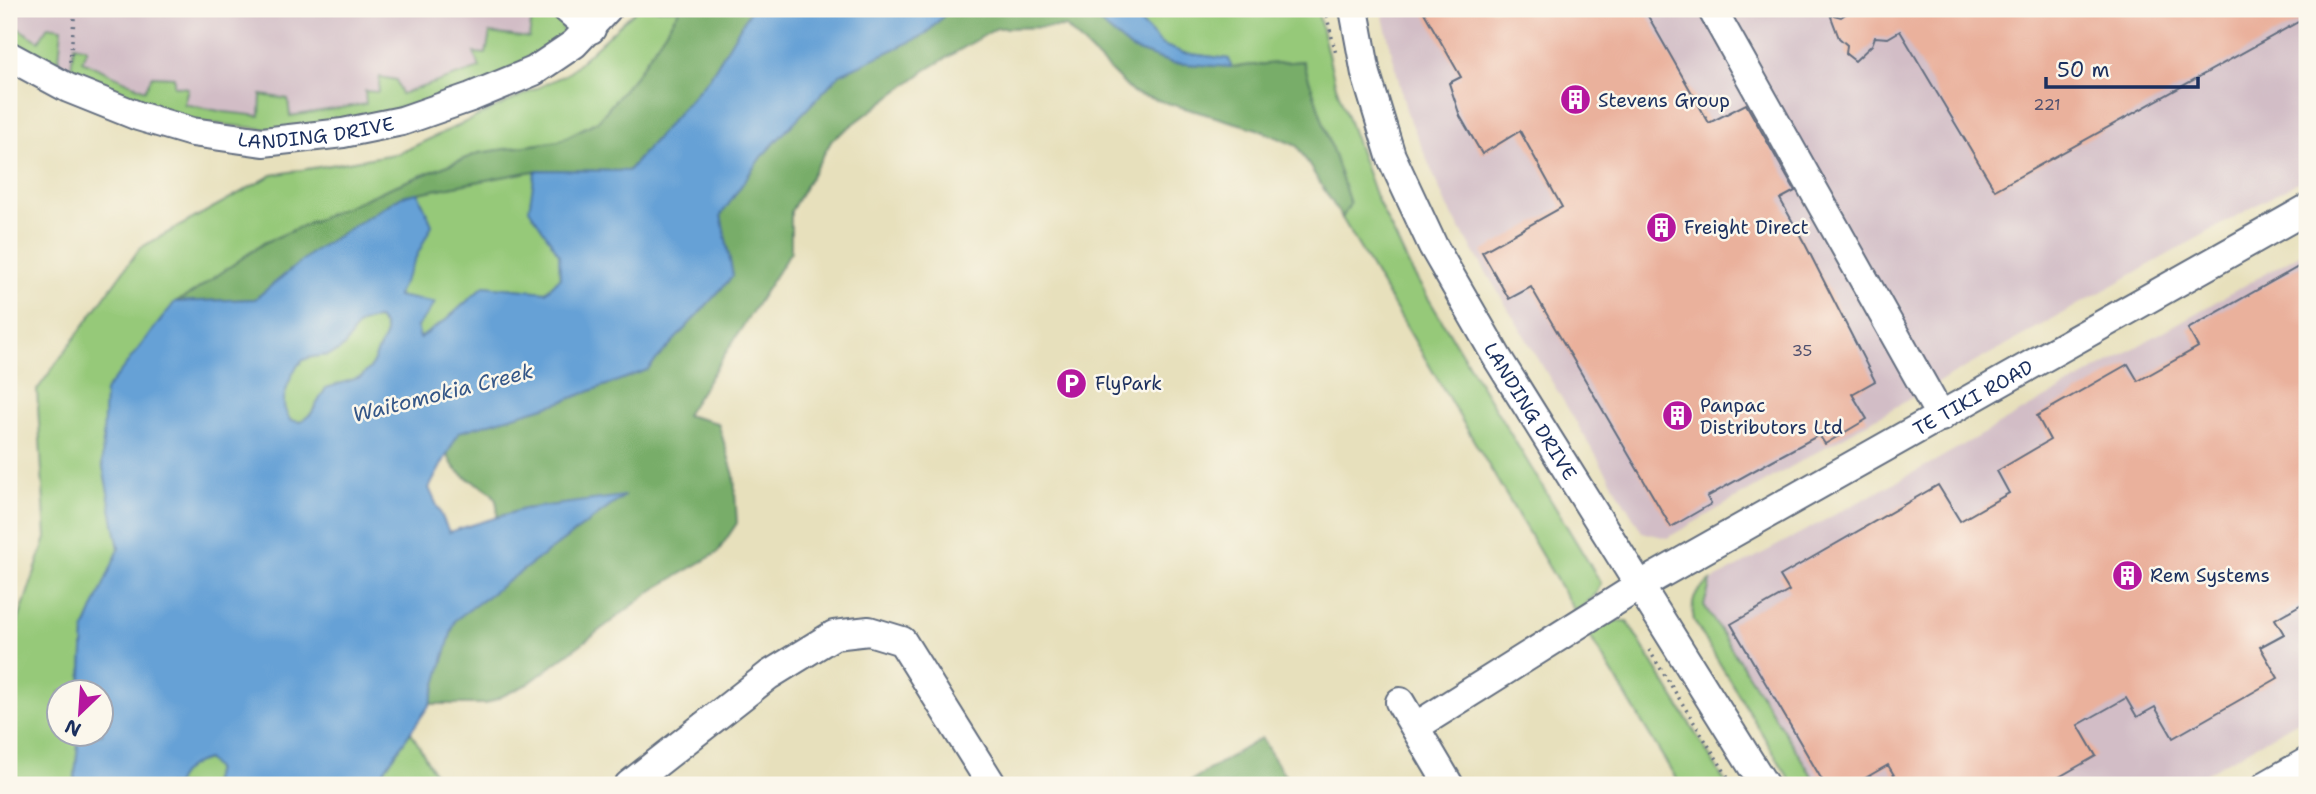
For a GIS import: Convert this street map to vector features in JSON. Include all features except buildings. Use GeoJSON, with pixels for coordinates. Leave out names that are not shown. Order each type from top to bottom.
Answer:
{"type":"FeatureCollection","features":[{"type":"Feature","properties":{"kind":"street"},"geometry":{"type":"LineString","coordinates":[[567,9],[599,19]]}},
{"type":"Feature","properties":{"kind":"street","name":"LANDING DRIVE"},"geometry":{"type":"LineString","coordinates":[[1354,9],[1366,74],[1391,156],[1433,246],[1498,359],[1764,785]]}},
{"type":"Feature","properties":{"kind":"street"},"geometry":{"type":"LineString","coordinates":[[1712,9],[1941,417]]}},
{"type":"Feature","properties":{"kind":"street","name":"LANDING DRIVE"},"geometry":{"type":"LineString","coordinates":[[9,56],[68,88],[138,116],[192,132],[263,142],[343,133],[402,121],[484,92],[534,71],[574,44],[599,19]]}},
{"type":"Feature","properties":{"kind":"street","name":"TE TIKI ROAD"},"geometry":{"type":"LineString","coordinates":[[1415,727],[1639,586],[2307,209]]}},
{"type":"Feature","properties":{"kind":"street"},"geometry":{"type":"LineString","coordinates":[[629,785],[769,675],[834,635],[869,631],[902,641],[992,785]]}},
{"type":"Feature","properties":{"kind":"street"},"geometry":{"type":"LineString","coordinates":[[1400,702],[1449,785]]}},
{"type":"Feature","properties":{"kind":"street"},"geometry":{"type":"LineString","coordinates":[[2267,785],[2307,762]]}},
{"type":"Feature","properties":{"kind":"path"},"geometry":{"type":"LineString","coordinates":[[68,88],[75,9]]}},
{"type":"Feature","properties":{"kind":"path"},"geometry":{"type":"LineString","coordinates":[[1647,646],[1733,785]]}},
{"type":"Feature","properties":{"kind":"shaded area"},"geometry":{"type":"Polygon","coordinates":[[[9,9],[580,9],[564,28],[498,73],[295,127],[165,109],[9,40],[9,9]]]}},
{"type":"Feature","properties":{"kind":"shaded area"},"geometry":{"type":"Polygon","coordinates":[[[1381,9],[2307,9],[2307,177],[1918,394],[1667,538],[1642,532],[1447,207],[1406,110],[1381,9]]]}},
{"type":"Feature","properties":{"kind":"shaded area"},"geometry":{"type":"Polygon","coordinates":[[[2307,250],[2307,716],[2186,785],[1818,785],[1704,605],[1711,581],[1933,462],[2307,250]]]}},
{"type":"Feature","properties":{"kind":"green space"},"geometry":{"type":"Polygon","coordinates":[[[533,9],[549,9],[561,19],[564,36],[481,86],[305,133],[176,120],[70,76],[74,45],[87,48],[82,61],[145,90],[152,76],[174,77],[174,86],[188,88],[184,104],[260,116],[261,95],[288,99],[290,116],[366,104],[365,91],[378,92],[380,77],[396,80],[401,94],[480,68],[474,53],[486,54],[490,33],[529,38],[533,9]]]}},
{"type":"Feature","properties":{"kind":"green space"},"geometry":{"type":"Polygon","coordinates":[[[637,9],[680,9],[637,74],[598,121],[559,141],[479,153],[387,189],[264,243],[191,294],[175,302],[102,462],[120,549],[84,630],[82,678],[46,678],[46,748],[78,748],[74,785],[9,785],[9,649],[46,538],[37,390],[140,248],[272,175],[400,153],[567,74],[637,9]]]}},
{"type":"Feature","properties":{"kind":"green space"},"geometry":{"type":"Polygon","coordinates":[[[680,9],[751,9],[710,77],[628,171],[538,170],[402,196],[314,251],[255,299],[175,302],[191,294],[264,243],[387,189],[479,153],[559,141],[598,121],[637,74],[680,9]]]}},
{"type":"Feature","properties":{"kind":"green space"},"geometry":{"type":"Polygon","coordinates":[[[950,9],[1083,9],[1132,49],[1172,63],[1231,67],[1303,61],[1350,204],[1342,218],[1297,146],[1257,129],[1133,93],[1066,27],[997,28],[926,70],[832,140],[791,211],[791,251],[686,415],[718,423],[734,475],[737,523],[717,553],[653,590],[528,684],[486,704],[430,704],[455,620],[623,497],[524,509],[497,517],[497,506],[491,492],[463,475],[453,466],[447,454],[459,432],[558,403],[647,370],[733,276],[721,215],[761,157],[840,74],[925,35],[950,9]]]}},
{"type":"Feature","properties":{"kind":"green space"},"geometry":{"type":"Polygon","coordinates":[[[1128,9],[1317,9],[1335,83],[1376,197],[1410,268],[1601,583],[1596,594],[1576,613],[1342,218],[1350,204],[1303,61],[1231,67],[1229,59],[1184,53],[1162,45],[1128,9]]]}},
{"type":"Feature","properties":{"kind":"green space"},"geometry":{"type":"Polygon","coordinates":[[[9,23],[39,41],[48,26],[62,28],[58,69],[9,43],[9,23]]]}},
{"type":"Feature","properties":{"kind":"green space"},"geometry":{"type":"Polygon","coordinates":[[[538,170],[530,209],[559,254],[560,278],[546,292],[484,286],[446,320],[420,338],[417,327],[434,303],[396,296],[432,225],[418,193],[538,170]]]}},
{"type":"Feature","properties":{"kind":"green space"},"geometry":{"type":"Polygon","coordinates":[[[378,319],[386,334],[371,367],[361,377],[326,388],[311,414],[300,422],[290,420],[284,400],[289,382],[299,364],[306,359],[341,349],[355,328],[367,321],[378,319]]]}},
{"type":"Feature","properties":{"kind":"green space"},"geometry":{"type":"Polygon","coordinates":[[[1711,581],[1704,605],[1818,785],[1793,785],[1694,621],[1695,598],[1711,581]]]}},
{"type":"Feature","properties":{"kind":"green space"},"geometry":{"type":"Polygon","coordinates":[[[1627,621],[1727,785],[1680,785],[1588,633],[1605,622],[1627,621]]]}},
{"type":"Feature","properties":{"kind":"green space"},"geometry":{"type":"Polygon","coordinates":[[[411,732],[441,785],[374,785],[411,732]]]}},
{"type":"Feature","properties":{"kind":"green space"},"geometry":{"type":"Polygon","coordinates":[[[1261,738],[1291,785],[1184,785],[1261,738]]]}},
{"type":"Feature","properties":{"kind":"green space"},"geometry":{"type":"Polygon","coordinates":[[[208,759],[216,769],[212,785],[175,785],[180,775],[188,768],[208,759]]]}},
{"type":"Feature","properties":{"kind":"water","name":"Waitomokia Creek"},"geometry":{"type":"Polygon","coordinates":[[[751,9],[950,9],[925,35],[840,74],[761,157],[721,215],[733,276],[647,370],[558,403],[459,432],[429,488],[449,532],[524,509],[624,496],[455,620],[430,704],[374,785],[212,785],[216,769],[207,759],[188,768],[180,775],[175,785],[74,785],[78,748],[116,748],[116,678],[82,678],[84,630],[119,549],[102,462],[105,391],[175,302],[255,299],[314,251],[402,196],[418,193],[432,225],[397,296],[435,303],[417,327],[420,338],[446,320],[484,286],[546,292],[560,278],[559,254],[529,209],[535,172],[628,171],[710,77],[751,9]],[[378,319],[367,321],[355,328],[341,349],[302,361],[292,375],[285,394],[284,407],[290,420],[300,422],[311,414],[326,388],[361,377],[371,367],[386,334],[378,319]]]}},
{"type":"Feature","properties":{"kind":"water"},"geometry":{"type":"Polygon","coordinates":[[[1083,9],[1128,9],[1162,45],[1184,53],[1229,59],[1231,67],[1172,63],[1132,49],[1083,9]]]}},
{"type":"Feature","properties":{"kind":"place","name":"Stevens Group"},"geometry":{"type":"Point","coordinates":[1575,100]}},
{"type":"Feature","properties":{"kind":"place","name":"Freight Direct"},"geometry":{"type":"Point","coordinates":[1661,227]}},
{"type":"Feature","properties":{"kind":"place","name":"FlyPark"},"geometry":{"type":"Point","coordinates":[1072,383]}},
{"type":"Feature","properties":{"kind":"place","name":"Panpac Distributors Ltd"},"geometry":{"type":"Point","coordinates":[1677,416]}},
{"type":"Feature","properties":{"kind":"place","name":"Rem Systems"},"geometry":{"type":"Point","coordinates":[2127,575]}}]}
